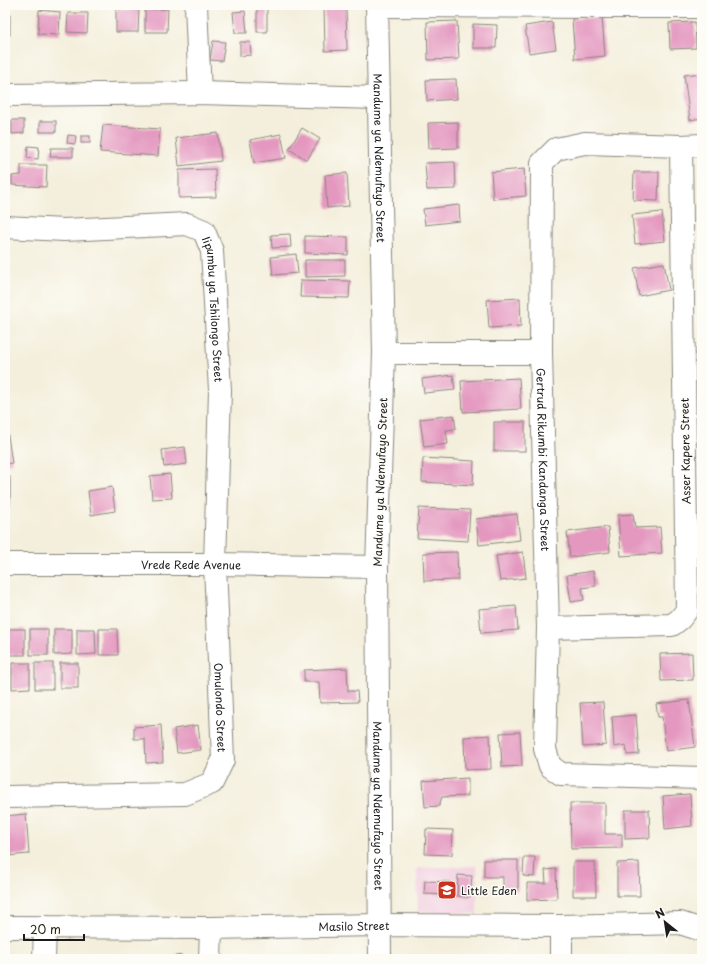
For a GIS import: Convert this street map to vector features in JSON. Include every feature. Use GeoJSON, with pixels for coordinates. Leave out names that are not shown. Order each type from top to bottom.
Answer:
{"type":"FeatureCollection","features":[{"type":"Feature","properties":{"kind":"street"},"geometry":{"type":"LineString","coordinates":[[196,5],[200,93]]}},
{"type":"Feature","properties":{"kind":"street"},"geometry":{"type":"LineString","coordinates":[[377,5],[702,7]]}},
{"type":"Feature","properties":{"kind":"street","name":"Mandume ya Ndemufayo Street"},"geometry":{"type":"LineString","coordinates":[[377,5],[384,353],[377,567],[380,959]]}},
{"type":"Feature","properties":{"kind":"street"},"geometry":{"type":"LineString","coordinates":[[5,95],[200,93],[378,98]]}},
{"type":"Feature","properties":{"kind":"street","name":"Gertrud Rikumbi Kandanga Street"},"geometry":{"type":"LineString","coordinates":[[692,146],[585,143],[556,149],[542,163],[541,353],[548,628],[545,749],[550,766],[561,774],[702,778]]}},
{"type":"Feature","properties":{"kind":"street","name":"Asser Kapere Street"},"geometry":{"type":"LineString","coordinates":[[548,628],[672,625],[687,610],[692,146]]}},
{"type":"Feature","properties":{"kind":"street","name":"Iipumbu ya Tshilongo Street"},"geometry":{"type":"LineString","coordinates":[[5,227],[64,230],[187,224],[204,231],[212,251],[220,390],[215,564]]}},
{"type":"Feature","properties":{"kind":"street"},"geometry":{"type":"LineString","coordinates":[[384,353],[541,353]]}},
{"type":"Feature","properties":{"kind":"street","name":"Vrede Rede Avenue"},"geometry":{"type":"LineString","coordinates":[[5,564],[215,564],[377,567]]}},
{"type":"Feature","properties":{"kind":"street","name":"Omulondo Street"},"geometry":{"type":"LineString","coordinates":[[5,796],[185,794],[212,783],[223,760],[215,564]]}},
{"type":"Feature","properties":{"kind":"street","name":"Masilo Street"},"geometry":{"type":"LineString","coordinates":[[5,926],[210,928],[380,925],[561,926],[680,923],[702,930]]}},
{"type":"Feature","properties":{"kind":"street"},"geometry":{"type":"LineString","coordinates":[[561,926],[561,959]]}},
{"type":"Feature","properties":{"kind":"street"},"geometry":{"type":"LineString","coordinates":[[44,959],[45,927]]}},
{"type":"Feature","properties":{"kind":"street"},"geometry":{"type":"LineString","coordinates":[[210,928],[210,959]]}},
{"type":"Feature","properties":{"kind":"shaded area","name":"Little Eden"},"geometry":{"type":"Polygon","coordinates":[[[477,866],[477,914],[418,912],[417,868],[477,866]]]}},
{"type":"Feature","properties":{"kind":"building"},"geometry":{"type":"Polygon","coordinates":[[[257,5],[267,5],[267,32],[257,32],[257,5]]]}},
{"type":"Feature","properties":{"kind":"building"},"geometry":{"type":"Polygon","coordinates":[[[324,5],[346,5],[347,50],[325,51],[324,5]]]}},
{"type":"Feature","properties":{"kind":"building"},"geometry":{"type":"Polygon","coordinates":[[[116,9],[139,10],[138,32],[116,32],[116,9]]]}},
{"type":"Feature","properties":{"kind":"building"},"geometry":{"type":"Polygon","coordinates":[[[168,9],[167,32],[145,32],[145,10],[168,9]]]}},
{"type":"Feature","properties":{"kind":"building"},"geometry":{"type":"Polygon","coordinates":[[[39,10],[60,12],[59,35],[38,34],[39,10]]]}},
{"type":"Feature","properties":{"kind":"building"},"geometry":{"type":"Polygon","coordinates":[[[245,11],[247,33],[235,33],[233,12],[245,11]]]}},
{"type":"Feature","properties":{"kind":"building"},"geometry":{"type":"Polygon","coordinates":[[[5,13],[10,13],[10,35],[5,35],[5,13]]]}},
{"type":"Feature","properties":{"kind":"building"},"geometry":{"type":"Polygon","coordinates":[[[68,13],[88,13],[87,33],[67,32],[68,13]]]}},
{"type":"Feature","properties":{"kind":"building"},"geometry":{"type":"Polygon","coordinates":[[[602,17],[605,56],[575,59],[572,19],[602,17]]]}},
{"type":"Feature","properties":{"kind":"building"},"geometry":{"type":"Polygon","coordinates":[[[457,21],[459,59],[428,60],[427,22],[457,21]]]}},
{"type":"Feature","properties":{"kind":"building"},"geometry":{"type":"Polygon","coordinates":[[[552,22],[556,49],[529,53],[525,26],[552,22]]]}},
{"type":"Feature","properties":{"kind":"building"},"geometry":{"type":"Polygon","coordinates":[[[695,22],[696,48],[670,49],[669,23],[695,22]]]}},
{"type":"Feature","properties":{"kind":"building"},"geometry":{"type":"Polygon","coordinates":[[[473,24],[497,25],[496,48],[473,48],[473,24]]]}},
{"type":"Feature","properties":{"kind":"building"},"geometry":{"type":"Polygon","coordinates":[[[213,41],[225,42],[222,61],[210,60],[213,41]]]}},
{"type":"Feature","properties":{"kind":"building"},"geometry":{"type":"Polygon","coordinates":[[[240,42],[250,42],[251,55],[240,56],[240,42]]]}},
{"type":"Feature","properties":{"kind":"building"},"geometry":{"type":"Polygon","coordinates":[[[702,73],[702,118],[690,120],[684,75],[702,73]]]}},
{"type":"Feature","properties":{"kind":"building"},"geometry":{"type":"Polygon","coordinates":[[[456,79],[457,99],[427,101],[426,80],[456,79]]]}},
{"type":"Feature","properties":{"kind":"building"},"geometry":{"type":"Polygon","coordinates":[[[12,120],[24,120],[24,133],[12,134],[12,120]]]}},
{"type":"Feature","properties":{"kind":"building"},"geometry":{"type":"Polygon","coordinates":[[[40,121],[56,121],[56,132],[40,132],[40,121]]]}},
{"type":"Feature","properties":{"kind":"building"},"geometry":{"type":"Polygon","coordinates":[[[458,122],[458,148],[429,149],[428,123],[458,122]]]}},
{"type":"Feature","properties":{"kind":"building"},"geometry":{"type":"Polygon","coordinates":[[[103,125],[160,129],[158,156],[100,152],[103,125]]]}},
{"type":"Feature","properties":{"kind":"building"},"geometry":{"type":"Polygon","coordinates":[[[302,128],[320,139],[307,160],[289,149],[302,128]]]}},
{"type":"Feature","properties":{"kind":"building"},"geometry":{"type":"Polygon","coordinates":[[[218,133],[221,161],[179,166],[176,138],[218,133]]]}},
{"type":"Feature","properties":{"kind":"building"},"geometry":{"type":"Polygon","coordinates":[[[281,134],[286,158],[254,163],[250,140],[281,134]]]}},
{"type":"Feature","properties":{"kind":"building"},"geometry":{"type":"Polygon","coordinates":[[[68,135],[76,136],[75,144],[67,143],[68,135]]]}},
{"type":"Feature","properties":{"kind":"building"},"geometry":{"type":"Polygon","coordinates":[[[81,136],[90,136],[90,143],[81,143],[81,136]]]}},
{"type":"Feature","properties":{"kind":"building"},"geometry":{"type":"Polygon","coordinates":[[[28,146],[39,147],[38,159],[27,158],[28,146]]]}},
{"type":"Feature","properties":{"kind":"building"},"geometry":{"type":"Polygon","coordinates":[[[51,148],[73,148],[73,157],[50,157],[51,148]]]}},
{"type":"Feature","properties":{"kind":"building"},"geometry":{"type":"Polygon","coordinates":[[[455,162],[456,189],[427,190],[425,163],[455,162]]]}},
{"type":"Feature","properties":{"kind":"building"},"geometry":{"type":"Polygon","coordinates":[[[21,165],[47,165],[46,187],[12,185],[12,176],[21,175],[21,165]]]}},
{"type":"Feature","properties":{"kind":"building"},"geometry":{"type":"Polygon","coordinates":[[[215,169],[216,197],[179,198],[179,170],[215,169]]]}},
{"type":"Feature","properties":{"kind":"building"},"geometry":{"type":"Polygon","coordinates":[[[524,169],[526,196],[493,199],[491,172],[524,169]]]}},
{"type":"Feature","properties":{"kind":"building"},"geometry":{"type":"Polygon","coordinates":[[[634,172],[659,172],[658,201],[633,200],[634,172]]]}},
{"type":"Feature","properties":{"kind":"building"},"geometry":{"type":"Polygon","coordinates":[[[347,173],[349,206],[327,208],[325,175],[347,173]]]}},
{"type":"Feature","properties":{"kind":"building"},"geometry":{"type":"Polygon","coordinates":[[[459,205],[460,221],[425,225],[423,209],[459,205]]]}},
{"type":"Feature","properties":{"kind":"building"},"geometry":{"type":"Polygon","coordinates":[[[662,212],[665,241],[635,244],[632,215],[662,212]]]}},
{"type":"Feature","properties":{"kind":"building"},"geometry":{"type":"Polygon","coordinates":[[[290,234],[291,247],[272,248],[271,235],[290,234]]]}},
{"type":"Feature","properties":{"kind":"building"},"geometry":{"type":"Polygon","coordinates":[[[305,236],[348,237],[348,255],[305,253],[305,236]]]}},
{"type":"Feature","properties":{"kind":"building"},"geometry":{"type":"Polygon","coordinates":[[[296,254],[298,273],[273,275],[271,257],[296,254]]]}},
{"type":"Feature","properties":{"kind":"building"},"geometry":{"type":"Polygon","coordinates":[[[305,260],[345,260],[345,276],[305,277],[305,260]]]}},
{"type":"Feature","properties":{"kind":"building"},"geometry":{"type":"Polygon","coordinates":[[[664,263],[669,290],[639,296],[634,268],[664,263]]]}},
{"type":"Feature","properties":{"kind":"building"},"geometry":{"type":"Polygon","coordinates":[[[301,280],[350,281],[349,298],[300,297],[301,280]]]}},
{"type":"Feature","properties":{"kind":"building"},"geometry":{"type":"Polygon","coordinates":[[[520,298],[521,326],[489,328],[487,300],[520,298]]]}},
{"type":"Feature","properties":{"kind":"building"},"geometry":{"type":"Polygon","coordinates":[[[453,375],[455,390],[424,393],[422,379],[453,375]]]}},
{"type":"Feature","properties":{"kind":"building"},"geometry":{"type":"Polygon","coordinates":[[[519,378],[521,409],[463,412],[461,381],[519,378]]]}},
{"type":"Feature","properties":{"kind":"building"},"geometry":{"type":"Polygon","coordinates":[[[454,415],[456,429],[446,430],[448,444],[424,447],[420,419],[454,415]]]}},
{"type":"Feature","properties":{"kind":"building"},"geometry":{"type":"Polygon","coordinates":[[[494,422],[525,422],[525,451],[494,451],[494,422]]]}},
{"type":"Feature","properties":{"kind":"building"},"geometry":{"type":"Polygon","coordinates":[[[7,429],[12,463],[5,464],[5,430],[7,429]]]}},
{"type":"Feature","properties":{"kind":"building"},"geometry":{"type":"Polygon","coordinates":[[[185,447],[187,464],[164,467],[162,450],[185,447]]]}},
{"type":"Feature","properties":{"kind":"building"},"geometry":{"type":"Polygon","coordinates":[[[423,458],[474,461],[473,485],[422,482],[423,458]]]}},
{"type":"Feature","properties":{"kind":"building"},"geometry":{"type":"Polygon","coordinates":[[[170,474],[172,498],[152,499],[150,476],[170,474]]]}},
{"type":"Feature","properties":{"kind":"building"},"geometry":{"type":"Polygon","coordinates":[[[5,477],[10,477],[10,505],[5,505],[5,477]]]}},
{"type":"Feature","properties":{"kind":"building"},"geometry":{"type":"Polygon","coordinates":[[[112,487],[115,511],[91,515],[88,491],[112,487]]]}},
{"type":"Feature","properties":{"kind":"building"},"geometry":{"type":"Polygon","coordinates":[[[419,508],[470,510],[468,541],[417,538],[419,508]]]}},
{"type":"Feature","properties":{"kind":"building"},"geometry":{"type":"Polygon","coordinates":[[[517,514],[520,540],[479,545],[476,519],[517,514]]]}},
{"type":"Feature","properties":{"kind":"building"},"geometry":{"type":"Polygon","coordinates":[[[633,514],[635,528],[660,527],[662,553],[621,556],[618,515],[633,514]]]}},
{"type":"Feature","properties":{"kind":"building"},"geometry":{"type":"Polygon","coordinates":[[[608,527],[610,552],[570,557],[567,532],[608,527]]]}},
{"type":"Feature","properties":{"kind":"building"},"geometry":{"type":"Polygon","coordinates":[[[457,552],[458,580],[424,581],[423,553],[457,552]]]}},
{"type":"Feature","properties":{"kind":"building"},"geometry":{"type":"Polygon","coordinates":[[[523,552],[526,578],[500,581],[496,556],[523,552]]]}},
{"type":"Feature","properties":{"kind":"building"},"geometry":{"type":"Polygon","coordinates":[[[593,571],[596,586],[582,588],[584,600],[571,602],[567,575],[593,571]]]}},
{"type":"Feature","properties":{"kind":"building"},"geometry":{"type":"Polygon","coordinates":[[[516,606],[518,630],[481,633],[479,609],[516,606]]]}},
{"type":"Feature","properties":{"kind":"building"},"geometry":{"type":"Polygon","coordinates":[[[7,629],[25,629],[25,655],[7,655],[7,629]]]}},
{"type":"Feature","properties":{"kind":"building"},"geometry":{"type":"Polygon","coordinates":[[[30,629],[48,629],[48,655],[30,655],[30,629]]]}},
{"type":"Feature","properties":{"kind":"building"},"geometry":{"type":"Polygon","coordinates":[[[54,629],[72,629],[72,654],[54,655],[54,629]]]}},
{"type":"Feature","properties":{"kind":"building"},"geometry":{"type":"Polygon","coordinates":[[[77,629],[95,629],[96,654],[77,655],[77,629]]]}},
{"type":"Feature","properties":{"kind":"building"},"geometry":{"type":"Polygon","coordinates":[[[99,629],[117,629],[118,655],[99,655],[99,629]]]}},
{"type":"Feature","properties":{"kind":"building"},"geometry":{"type":"Polygon","coordinates":[[[692,653],[693,680],[661,681],[660,654],[692,653]]]}},
{"type":"Feature","properties":{"kind":"building"},"geometry":{"type":"Polygon","coordinates":[[[12,663],[30,663],[30,688],[12,689],[12,663]]]}},
{"type":"Feature","properties":{"kind":"building"},"geometry":{"type":"Polygon","coordinates":[[[35,663],[53,663],[53,689],[35,689],[35,663]]]}},
{"type":"Feature","properties":{"kind":"building"},"geometry":{"type":"Polygon","coordinates":[[[60,663],[78,663],[78,688],[60,688],[60,663]]]}},
{"type":"Feature","properties":{"kind":"building"},"geometry":{"type":"Polygon","coordinates":[[[347,668],[348,691],[357,691],[358,702],[320,703],[319,682],[304,682],[304,670],[347,668]]]}},
{"type":"Feature","properties":{"kind":"building"},"geometry":{"type":"Polygon","coordinates":[[[689,700],[695,747],[666,751],[662,717],[658,717],[656,704],[689,700]]]}},
{"type":"Feature","properties":{"kind":"building"},"geometry":{"type":"Polygon","coordinates":[[[603,702],[606,745],[583,747],[580,703],[603,702]]]}},
{"type":"Feature","properties":{"kind":"building"},"geometry":{"type":"Polygon","coordinates":[[[636,715],[639,754],[627,755],[626,745],[614,747],[612,717],[636,715]]]}},
{"type":"Feature","properties":{"kind":"building"},"geometry":{"type":"Polygon","coordinates":[[[161,725],[163,762],[146,763],[145,739],[134,739],[134,727],[161,725]]]}},
{"type":"Feature","properties":{"kind":"building"},"geometry":{"type":"Polygon","coordinates":[[[198,725],[201,750],[177,753],[174,729],[198,725]]]}},
{"type":"Feature","properties":{"kind":"building"},"geometry":{"type":"Polygon","coordinates":[[[520,732],[522,766],[502,767],[500,733],[520,732]]]}},
{"type":"Feature","properties":{"kind":"building"},"geometry":{"type":"Polygon","coordinates":[[[490,735],[491,769],[465,770],[464,737],[490,735]]]}},
{"type":"Feature","properties":{"kind":"building"},"geometry":{"type":"Polygon","coordinates":[[[468,778],[468,796],[442,797],[439,806],[425,807],[423,781],[468,778]]]}},
{"type":"Feature","properties":{"kind":"building"},"geometry":{"type":"Polygon","coordinates":[[[690,794],[692,826],[665,829],[663,796],[690,794]]]}},
{"type":"Feature","properties":{"kind":"building"},"geometry":{"type":"Polygon","coordinates":[[[570,803],[605,803],[605,834],[622,834],[622,848],[571,849],[570,803]]]}},
{"type":"Feature","properties":{"kind":"building"},"geometry":{"type":"Polygon","coordinates":[[[625,810],[649,810],[650,838],[625,839],[625,810]]]}},
{"type":"Feature","properties":{"kind":"building"},"geometry":{"type":"Polygon","coordinates":[[[26,814],[29,854],[7,856],[5,816],[26,814]]]}},
{"type":"Feature","properties":{"kind":"building"},"geometry":{"type":"Polygon","coordinates":[[[426,829],[453,830],[452,855],[425,854],[426,829]]]}},
{"type":"Feature","properties":{"kind":"building"},"geometry":{"type":"Polygon","coordinates":[[[524,857],[535,857],[534,877],[523,876],[524,857]]]}},
{"type":"Feature","properties":{"kind":"building"},"geometry":{"type":"Polygon","coordinates":[[[484,860],[518,860],[518,891],[503,891],[503,877],[484,877],[484,860]]]}},
{"type":"Feature","properties":{"kind":"building"},"geometry":{"type":"Polygon","coordinates":[[[573,862],[595,862],[596,896],[573,896],[573,862]]]}},
{"type":"Feature","properties":{"kind":"building"},"geometry":{"type":"Polygon","coordinates":[[[639,862],[640,896],[617,896],[617,863],[639,862]]]}},
{"type":"Feature","properties":{"kind":"building"},"geometry":{"type":"Polygon","coordinates":[[[556,869],[557,899],[527,900],[527,883],[546,883],[545,870],[556,869]]]}},
{"type":"Feature","properties":{"kind":"building"},"geometry":{"type":"Polygon","coordinates":[[[458,875],[472,876],[470,897],[457,896],[458,875]]]}},
{"type":"Feature","properties":{"kind":"building"},"geometry":{"type":"Polygon","coordinates":[[[425,881],[451,882],[450,895],[424,894],[425,881]]]}},
{"type":"Feature","properties":{"kind":"building"},"geometry":{"type":"Polygon","coordinates":[[[111,955],[111,959],[80,959],[80,957],[111,955]]]}},
{"type":"Feature","properties":{"kind":"building"},"geometry":{"type":"Polygon","coordinates":[[[182,955],[182,959],[161,959],[161,958],[182,955]]]}},
{"type":"Feature","properties":{"kind":"place","name":"Little Eden"},"geometry":{"type":"Point","coordinates":[447,890]}}]}
